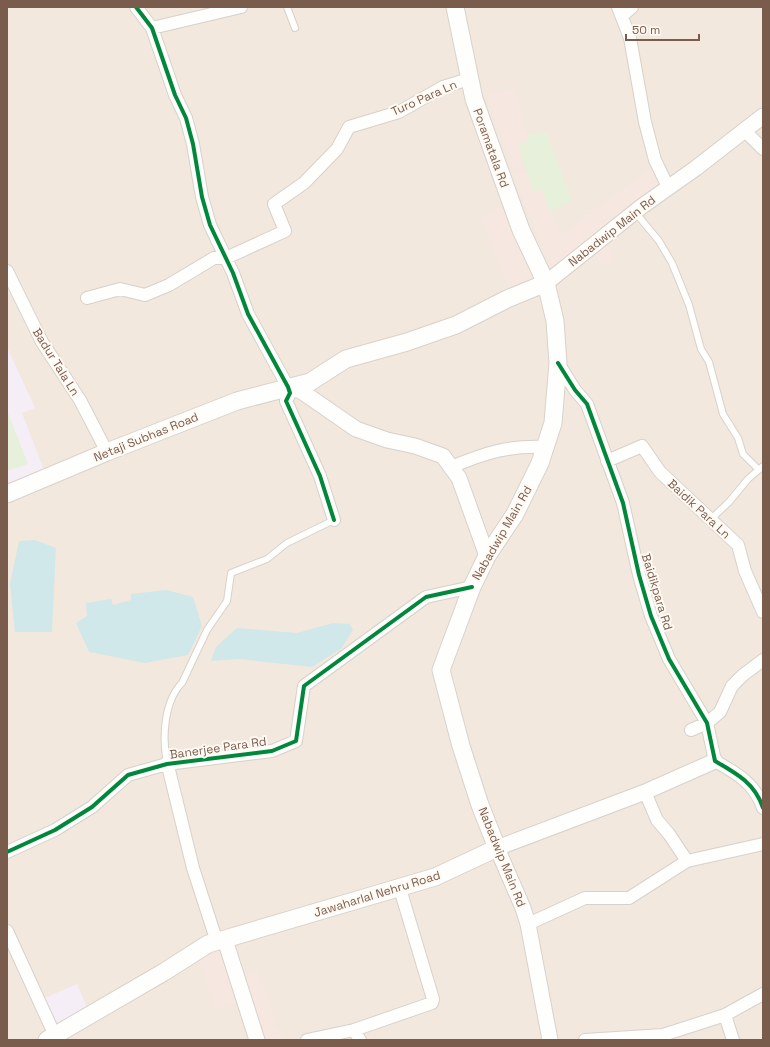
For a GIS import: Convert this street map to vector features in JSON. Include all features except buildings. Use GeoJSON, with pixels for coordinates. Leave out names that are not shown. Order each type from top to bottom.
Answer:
{"type":"FeatureCollection","features":[{"type":"Feature","properties":{"kind":"main road","name":"Poramatala Rd"},"geometry":{"type":"LineString","coordinates":[[455,7],[474,99],[521,230],[546,283]]}},
{"type":"Feature","properties":{"kind":"main road","name":"Nabadwip Main Rd"},"geometry":{"type":"LineString","coordinates":[[497,848],[480,805],[461,746],[441,670],[472,587],[487,556],[515,514],[546,447],[553,423],[558,363],[555,321],[546,283]]}},
{"type":"Feature","properties":{"kind":"main road","name":"Netaji Subhas Road"},"geometry":{"type":"LineString","coordinates":[[7,494],[107,452],[237,401],[289,390],[310,382],[346,359],[407,342],[456,325],[507,299],[546,283]]}},
{"type":"Feature","properties":{"kind":"main road","name":"Jawaharlal Nehru Road"},"geometry":{"type":"LineString","coordinates":[[53,1038],[208,944],[400,889],[435,877],[497,848]]}},
{"type":"Feature","properties":{"kind":"street"},"geometry":{"type":"LineString","coordinates":[[136,7],[152,28],[175,94],[186,118],[193,144],[202,197],[210,225],[248,314],[280,370],[289,390],[286,401],[320,476],[334,520]]}},
{"type":"Feature","properties":{"kind":"street"},"geometry":{"type":"LineString","coordinates":[[152,28],[241,7]]}},
{"type":"Feature","properties":{"kind":"street"},"geometry":{"type":"LineString","coordinates":[[632,7],[620,11],[630,38],[655,160],[668,187]]}},
{"type":"Feature","properties":{"kind":"street","name":"Turo Para Ln"},"geometry":{"type":"LineString","coordinates":[[223,258],[285,231],[274,204],[304,183],[337,150],[350,127],[399,112],[443,87],[469,79]]}},
{"type":"Feature","properties":{"kind":"street","name":"Nabadwip Main Rd"},"geometry":{"type":"LineString","coordinates":[[546,283],[635,212],[696,168],[763,116]]}},
{"type":"Feature","properties":{"kind":"street"},"geometry":{"type":"LineString","coordinates":[[745,131],[763,149]]}},
{"type":"Feature","properties":{"kind":"street"},"geometry":{"type":"LineString","coordinates":[[87,298],[120,289],[145,295],[169,285],[214,258],[223,258]]}},
{"type":"Feature","properties":{"kind":"street","name":"Badur Tala Ln"},"geometry":{"type":"LineString","coordinates":[[7,271],[42,342],[80,400],[107,452]]}},
{"type":"Feature","properties":{"kind":"street","name":"Baidikpara Rd"},"geometry":{"type":"LineString","coordinates":[[558,363],[575,390],[588,404],[623,503],[639,575],[651,616],[669,659],[707,723],[715,761]]}},
{"type":"Feature","properties":{"kind":"street"},"geometry":{"type":"LineString","coordinates":[[289,390],[301,391],[356,429],[387,440],[415,446],[443,456],[459,478],[487,556]]}},
{"type":"Feature","properties":{"kind":"street","name":"Baidik Para Ln"},"geometry":{"type":"LineString","coordinates":[[607,461],[642,446],[660,472],[738,545],[745,571],[763,612]]}},
{"type":"Feature","properties":{"kind":"street"},"geometry":{"type":"LineString","coordinates":[[451,467],[499,450],[514,447],[546,447]]}},
{"type":"Feature","properties":{"kind":"street","name":"Banerjee Para Rd"},"geometry":{"type":"LineString","coordinates":[[7,852],[55,830],[92,807],[128,775],[167,763],[272,751],[296,741],[304,686],[426,597],[472,587]]}},
{"type":"Feature","properties":{"kind":"street"},"geometry":{"type":"LineString","coordinates":[[691,730],[707,723],[720,712],[732,686],[763,660]]}},
{"type":"Feature","properties":{"kind":"street"},"geometry":{"type":"LineString","coordinates":[[715,761],[746,780],[761,802],[763,808]]}},
{"type":"Feature","properties":{"kind":"street","name":"Jawaharlal Nehru Road"},"geometry":{"type":"LineString","coordinates":[[497,848],[645,792],[715,761]]}},
{"type":"Feature","properties":{"kind":"street"},"geometry":{"type":"LineString","coordinates":[[167,763],[193,868],[257,1040]]}},
{"type":"Feature","properties":{"kind":"street"},"geometry":{"type":"LineString","coordinates":[[645,792],[657,820],[687,861]]}},
{"type":"Feature","properties":{"kind":"street"},"geometry":{"type":"LineString","coordinates":[[528,924],[585,898],[629,898],[687,861],[763,844]]}},
{"type":"Feature","properties":{"kind":"street","name":"Nabadwip Main Rd"},"geometry":{"type":"LineString","coordinates":[[497,848],[523,908],[528,924],[550,1040]]}},
{"type":"Feature","properties":{"kind":"street"},"geometry":{"type":"LineString","coordinates":[[307,1040],[357,1035],[432,1003],[433,999],[426,971],[400,889]]}},
{"type":"Feature","properties":{"kind":"street"},"geometry":{"type":"LineString","coordinates":[[8,935],[53,1038]]}},
{"type":"Feature","properties":{"kind":"street"},"geometry":{"type":"LineString","coordinates":[[585,1040],[663,1035],[725,1015],[763,994]]}},
{"type":"Feature","properties":{"kind":"street"},"geometry":{"type":"LineString","coordinates":[[725,1015],[734,1040]]}},
{"type":"Feature","properties":{"kind":"lane"},"geometry":{"type":"LineString","coordinates":[[287,7],[295,28]]}},
{"type":"Feature","properties":{"kind":"lane"},"geometry":{"type":"LineString","coordinates":[[635,212],[659,241],[672,263],[689,305],[701,349],[710,362],[723,414],[738,438],[743,454],[761,468],[748,479],[729,502],[710,520]]}},
{"type":"Feature","properties":{"kind":"lane"},"geometry":{"type":"LineString","coordinates":[[167,763],[163,738],[169,704],[176,689],[182,683],[207,630],[227,601],[231,573],[267,559],[287,543],[334,520]]}},
{"type":"Feature","properties":{"kind":"shaded area"},"geometry":{"type":"Polygon","coordinates":[[[7,7],[763,7],[763,1040],[7,1040],[7,7]]]}},
{"type":"Feature","properties":{"kind":"shaded area"},"geometry":{"type":"Polygon","coordinates":[[[515,89],[529,140],[523,152],[520,152],[523,166],[513,169],[486,93],[515,89]]]}},
{"type":"Feature","properties":{"kind":"shaded area"},"geometry":{"type":"Polygon","coordinates":[[[655,166],[665,186],[552,271],[513,173],[525,170],[534,192],[541,189],[560,235],[655,166]]]}},
{"type":"Feature","properties":{"kind":"shaded area"},"geometry":{"type":"Polygon","coordinates":[[[503,207],[532,282],[511,292],[480,217],[503,207]]]}},
{"type":"Feature","properties":{"kind":"shaded area"},"geometry":{"type":"Polygon","coordinates":[[[604,242],[615,257],[610,259],[613,263],[609,265],[606,262],[602,265],[596,257],[602,253],[597,247],[604,242]]]}},
{"type":"Feature","properties":{"kind":"shaded area"},"geometry":{"type":"Polygon","coordinates":[[[7,347],[35,408],[22,413],[44,470],[7,483],[7,347]]]}},
{"type":"Feature","properties":{"kind":"shaded area"},"geometry":{"type":"Polygon","coordinates":[[[224,948],[241,1001],[216,1009],[198,957],[224,948]]]}},
{"type":"Feature","properties":{"kind":"shaded area"},"geometry":{"type":"Polygon","coordinates":[[[257,970],[278,1030],[281,1029],[285,1040],[259,1040],[239,976],[257,970]]]}},
{"type":"Feature","properties":{"kind":"shaded area"},"geometry":{"type":"Polygon","coordinates":[[[77,984],[89,1012],[55,1033],[40,1000],[77,984]]]}},
{"type":"Feature","properties":{"kind":"green space"},"geometry":{"type":"Polygon","coordinates":[[[546,131],[572,201],[550,212],[541,189],[534,192],[520,152],[522,152],[519,144],[529,140],[527,134],[546,131]]]}},
{"type":"Feature","properties":{"kind":"green space"},"geometry":{"type":"Polygon","coordinates":[[[7,410],[28,464],[7,471],[7,410]]]}},
{"type":"Feature","properties":{"kind":"water"},"geometry":{"type":"Polygon","coordinates":[[[35,540],[56,548],[52,632],[15,632],[10,584],[19,541],[35,540]]]}},
{"type":"Feature","properties":{"kind":"water"},"geometry":{"type":"Polygon","coordinates":[[[166,590],[193,597],[202,626],[188,655],[145,663],[89,652],[76,623],[87,616],[86,603],[111,599],[113,605],[131,600],[131,594],[166,590]]]}},
{"type":"Feature","properties":{"kind":"water"},"geometry":{"type":"Polygon","coordinates":[[[333,623],[350,624],[353,630],[341,649],[312,667],[239,659],[211,661],[216,647],[237,628],[297,633],[333,623]]]}},
{"type":"Feature","properties":{"kind":"cycle path"},"geometry":{"type":"LineString","coordinates":[[136,7],[152,28],[175,95],[186,118],[193,144],[202,197],[210,225],[233,273],[248,314],[288,387],[290,393],[286,401],[320,476],[334,520]]}},
{"type":"Feature","properties":{"kind":"cycle path"},"geometry":{"type":"LineString","coordinates":[[558,363],[575,390],[587,404],[623,503],[639,575],[651,616],[669,659],[707,723],[715,761],[750,785],[760,799],[763,808]]}},
{"type":"Feature","properties":{"kind":"cycle path"},"geometry":{"type":"LineString","coordinates":[[7,852],[55,830],[92,807],[128,775],[167,764],[272,751],[296,741],[304,686],[426,597],[472,587]]}}]}
